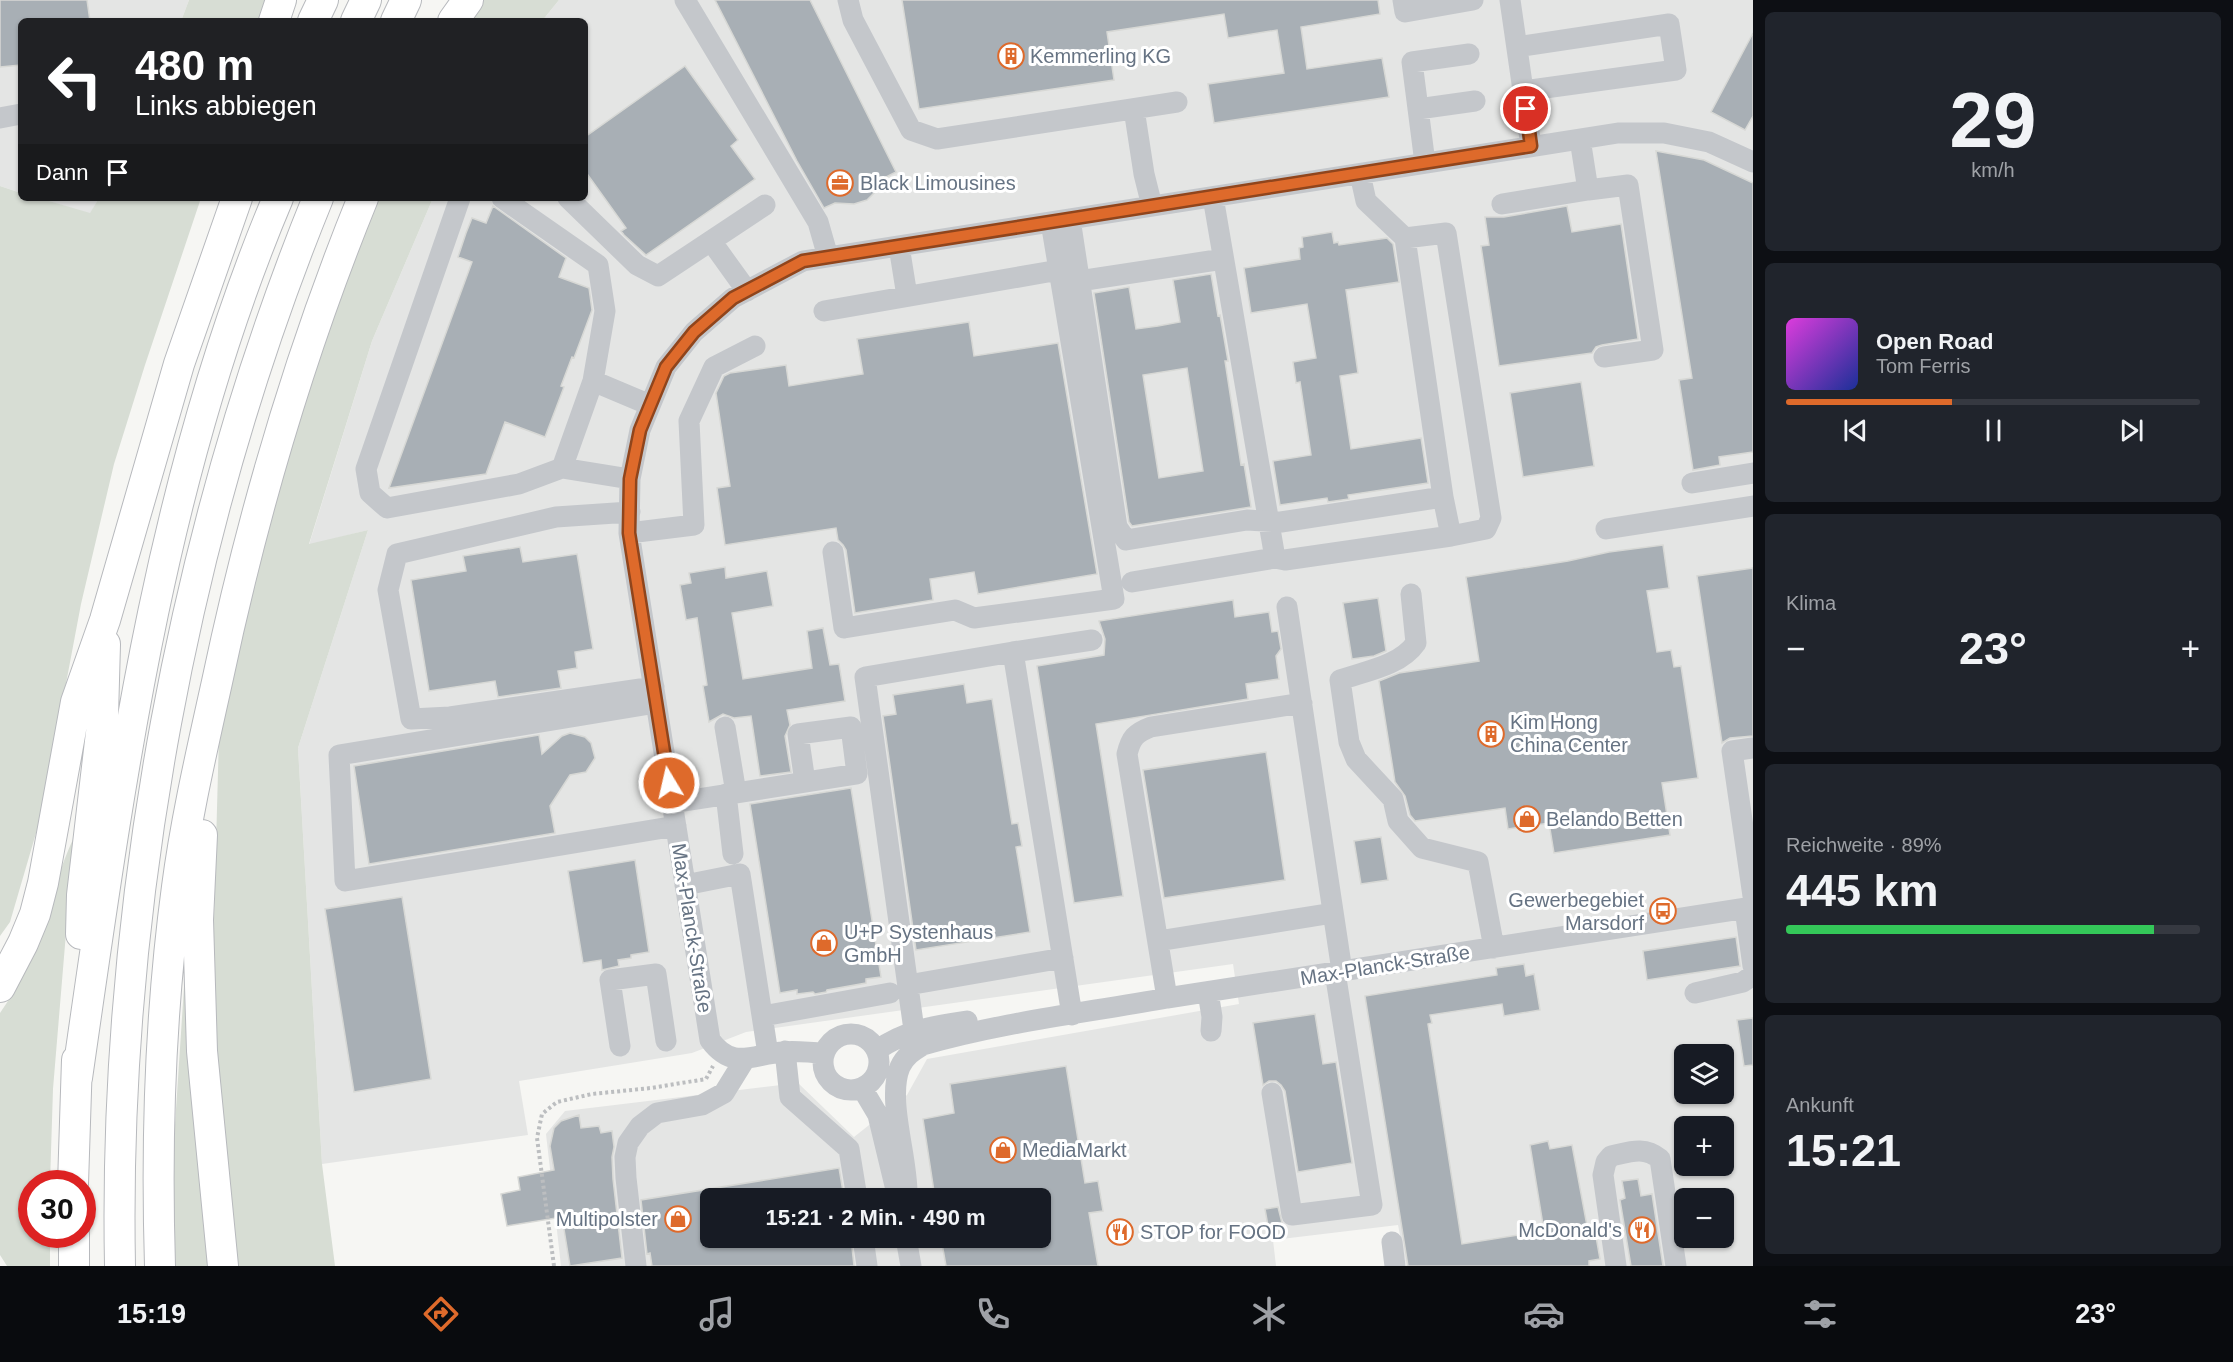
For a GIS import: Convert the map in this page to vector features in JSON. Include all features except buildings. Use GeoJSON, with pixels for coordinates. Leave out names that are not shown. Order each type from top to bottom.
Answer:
{"type":"FeatureCollection","features":[{"type":"Feature","properties":{"kind":"highway"},"geometry":{"type":"LineString","coordinates":[[275,18],[281,0]]}},
{"type":"Feature","properties":{"kind":"highway"},"geometry":{"type":"LineString","coordinates":[[315,18],[323,0]]}},
{"type":"Feature","properties":{"kind":"highway"},"geometry":{"type":"LineString","coordinates":[[357,18],[366,0]]}},
{"type":"Feature","properties":{"kind":"highway"},"geometry":{"type":"LineString","coordinates":[[397,18],[406,0]]}},
{"type":"Feature","properties":{"kind":"highway"},"geometry":{"type":"LineString","coordinates":[[443,18],[452,0]]}},
{"type":"Feature","properties":{"kind":"highway"},"geometry":{"type":"LineString","coordinates":[[455,18],[468,0]]}},
{"type":"Feature","properties":{"kind":"highway"},"geometry":{"type":"LineString","coordinates":[[199,303],[220,201]]}},
{"type":"Feature","properties":{"kind":"highway"},"geometry":{"type":"LineString","coordinates":[[0,987],[24,944],[35,914],[44,883],[76,702],[105,620],[178,364],[236,201]]}},
{"type":"Feature","properties":{"kind":"highway"},"geometry":{"type":"LineString","coordinates":[[77,1078],[120,783],[161,577],[212,382],[239,300],[277,201]]}},
{"type":"Feature","properties":{"kind":"highway"},"geometry":{"type":"LineString","coordinates":[[120,1266],[121,1138],[130,993],[145,859],[163,742],[194,594],[246,400],[317,201]]}},
{"type":"Feature","properties":{"kind":"highway"},"geometry":{"type":"LineString","coordinates":[[160,1266],[158,1167],[164,1019],[177,885],[235,595],[267,473],[315,322],[362,201]]}},
{"type":"Feature","properties":{"kind":"highway"},"geometry":{"type":"LineString","coordinates":[[74,1170],[82,895],[103,716],[105,620]]}},
{"type":"Feature","properties":{"kind":"highway"},"geometry":{"type":"LineString","coordinates":[[205,739],[198,920],[202,1051],[223,1266]]}},
{"type":"Feature","properties":{"kind":"highway"},"geometry":{"type":"LineString","coordinates":[[74,1248],[74,1266]]}},
{"type":"Feature","properties":{"kind":"street"},"geometry":{"type":"LineString","coordinates":[[685,0],[818,222],[828,257]]}},
{"type":"Feature","properties":{"kind":"street"},"geometry":{"type":"LineString","coordinates":[[848,0],[853,20],[911,130],[937,139],[1177,102]]}},
{"type":"Feature","properties":{"kind":"street"},"geometry":{"type":"LineString","coordinates":[[1403,0],[1405,12],[1473,0]]}},
{"type":"Feature","properties":{"kind":"street"},"geometry":{"type":"LineString","coordinates":[[1510,0],[1531,146]]}},
{"type":"Feature","properties":{"kind":"street"},"geometry":{"type":"LineString","coordinates":[[1517,47],[1669,24],[1676,70],[1523,91]]}},
{"type":"Feature","properties":{"kind":"street"},"geometry":{"type":"LineString","coordinates":[[1425,163],[1412,62],[1469,54]]}},
{"type":"Feature","properties":{"kind":"street"},"geometry":{"type":"LineString","coordinates":[[1418,109],[1475,101]]}},
{"type":"Feature","properties":{"kind":"street"},"geometry":{"type":"LineString","coordinates":[[1134,109],[1144,174],[1152,206]]}},
{"type":"Feature","properties":{"kind":"street"},"geometry":{"type":"LineString","coordinates":[[0,118],[18,115]]}},
{"type":"Feature","properties":{"kind":"street","name":"Max-Planck-Straße"},"geometry":{"type":"LineString","coordinates":[[719,1053],[710,1040],[629,523],[630,479],[640,430],[666,367],[694,332],[733,298],[803,261],[1618,133],[1664,134],[1709,142],[1753,162]]}},
{"type":"Feature","properties":{"kind":"street"},"geometry":{"type":"LineString","coordinates":[[1580,139],[1588,190]]}},
{"type":"Feature","properties":{"kind":"street"},"geometry":{"type":"LineString","coordinates":[[1360,174],[1366,201],[1405,238],[1443,497],[1451,536]]}},
{"type":"Feature","properties":{"kind":"street"},"geometry":{"type":"LineString","coordinates":[[1502,204],[1628,185],[1653,350],[1604,357]]}},
{"type":"Feature","properties":{"kind":"street"},"geometry":{"type":"LineString","coordinates":[[1213,197],[1275,558]]}},
{"type":"Feature","properties":{"kind":"street"},"geometry":{"type":"LineString","coordinates":[[459,201],[366,469],[370,493],[387,508],[519,484],[562,468],[630,479]]}},
{"type":"Feature","properties":{"kind":"street"},"geometry":{"type":"LineString","coordinates":[[506,201],[598,265],[605,310],[593,381],[562,468]]}},
{"type":"Feature","properties":{"kind":"street"},"geometry":{"type":"LineString","coordinates":[[571,201],[637,265],[658,276],[765,205]]}},
{"type":"Feature","properties":{"kind":"street"},"geometry":{"type":"LineString","coordinates":[[1060,221],[1079,281],[1117,527],[1126,540],[1247,520],[1281,522],[1443,497]]}},
{"type":"Feature","properties":{"kind":"street"},"geometry":{"type":"LineString","coordinates":[[833,552],[844,628],[955,610],[974,618],[1114,599],[1059,270],[1060,221]]}},
{"type":"Feature","properties":{"kind":"street"},"geometry":{"type":"LineString","coordinates":[[1132,582],[1275,558],[1285,560],[1486,529],[1491,518],[1446,233],[1405,238]]}},
{"type":"Feature","properties":{"kind":"street"},"geometry":{"type":"LineString","coordinates":[[711,241],[747,291]]}},
{"type":"Feature","properties":{"kind":"street"},"geometry":{"type":"LineString","coordinates":[[899,246],[907,296]]}},
{"type":"Feature","properties":{"kind":"street"},"geometry":{"type":"LineString","coordinates":[[1079,281],[1223,259]]}},
{"type":"Feature","properties":{"kind":"street"},"geometry":{"type":"LineString","coordinates":[[824,311],[1059,270]]}},
{"type":"Feature","properties":{"kind":"street"},"geometry":{"type":"LineString","coordinates":[[655,695],[450,717],[411,719],[388,590],[397,554],[556,517],[694,525],[689,421],[714,367],[754,346]]}},
{"type":"Feature","properties":{"kind":"street"},"geometry":{"type":"LineString","coordinates":[[593,381],[650,405]]}},
{"type":"Feature","properties":{"kind":"street"},"geometry":{"type":"LineString","coordinates":[[1692,483],[1753,473]]}},
{"type":"Feature","properties":{"kind":"street"},"geometry":{"type":"LineString","coordinates":[[1606,529],[1753,506]]}},
{"type":"Feature","properties":{"kind":"street"},"geometry":{"type":"LineString","coordinates":[[1410,594],[1416,643],[1409,652],[1391,663],[1340,680],[1348,742],[1356,759],[1392,799],[1398,821],[1422,848],[1478,862],[1494,948]]}},
{"type":"Feature","properties":{"kind":"street"},"geometry":{"type":"LineString","coordinates":[[1272,1093],[1292,1215],[1372,1205],[1338,971],[1333,913],[1287,607]]}},
{"type":"Feature","properties":{"kind":"street"},"geometry":{"type":"LineString","coordinates":[[914,1030],[899,989],[865,677],[1092,640]]}},
{"type":"Feature","properties":{"kind":"street"},"geometry":{"type":"LineString","coordinates":[[1013,652],[1072,1015]]}},
{"type":"Feature","properties":{"kind":"street"},"geometry":{"type":"LineString","coordinates":[[655,695],[339,755],[345,880],[676,826]]}},
{"type":"Feature","properties":{"kind":"street"},"geometry":{"type":"LineString","coordinates":[[1167,998],[1127,754],[1131,740],[1137,732],[1150,727],[1302,703]]}},
{"type":"Feature","properties":{"kind":"street"},"geometry":{"type":"LineString","coordinates":[[725,727],[731,793],[733,854]]}},
{"type":"Feature","properties":{"kind":"street"},"geometry":{"type":"LineString","coordinates":[[1753,748],[1732,751],[1750,904],[1753,966]]}},
{"type":"Feature","properties":{"kind":"street"},"geometry":{"type":"LineString","coordinates":[[672,803],[805,782]]}},
{"type":"Feature","properties":{"kind":"street"},"geometry":{"type":"LineString","coordinates":[[685,885],[741,874],[763,1016],[790,1096],[849,1149],[855,1188]]}},
{"type":"Feature","properties":{"kind":"street","name":"Max-Planck-Straße"},"geometry":{"type":"LineString","coordinates":[[908,1188],[895,1099],[896,1079],[900,1065],[910,1052],[923,1045],[1017,1022],[1494,948],[1750,904]]}},
{"type":"Feature","properties":{"kind":"street"},"geometry":{"type":"LineString","coordinates":[[1158,941],[1333,913]]}},
{"type":"Feature","properties":{"kind":"street"},"geometry":{"type":"LineString","coordinates":[[763,1016],[1063,958]]}},
{"type":"Feature","properties":{"kind":"street"},"geometry":{"type":"LineString","coordinates":[[620,1046],[610,980],[656,974],[666,1041]]}},
{"type":"Feature","properties":{"kind":"street"},"geometry":{"type":"LineString","coordinates":[[1695,993],[1743,982],[1753,975]]}},
{"type":"Feature","properties":{"kind":"street"},"geometry":{"type":"LineString","coordinates":[[1208,992],[1212,1017],[1211,1031]]}},
{"type":"Feature","properties":{"kind":"street","name":"Max-Planck-Straße"},"geometry":{"type":"LineString","coordinates":[[877,1050],[893,1039],[914,1030],[987,1017],[1017,1022]]}},
{"type":"Feature","properties":{"kind":"street"},"geometry":{"type":"LineString","coordinates":[[849,1034],[868,1039],[877,1050],[880,1062],[878,1072],[869,1084],[862,1088],[845,1090],[833,1084],[824,1069],[824,1053],[832,1041],[849,1034]]}},
{"type":"Feature","properties":{"kind":"street"},"geometry":{"type":"LineString","coordinates":[[719,1053],[745,1059],[776,1053],[824,1053]]}},
{"type":"Feature","properties":{"kind":"street"},"geometry":{"type":"LineString","coordinates":[[636,1266],[626,1178],[625,1157],[628,1143],[639,1126],[657,1113],[702,1105],[724,1093],[745,1059]]}},
{"type":"Feature","properties":{"kind":"street"},"geometry":{"type":"LineString","coordinates":[[862,1088],[878,1115],[896,1188]]}},
{"type":"Feature","properties":{"kind":"street"},"geometry":{"type":"LineString","coordinates":[[1616,1266],[1603,1175],[1606,1162],[1611,1156],[1632,1152],[1652,1152],[1660,1159],[1676,1266]]}},
{"type":"Feature","properties":{"kind":"street"},"geometry":{"type":"LineString","coordinates":[[1623,1266],[1612,1182],[1616,1171],[1623,1164],[1642,1162],[1654,1169],[1666,1189]]}},
{"type":"Feature","properties":{"kind":"street"},"geometry":{"type":"LineString","coordinates":[[1392,1242],[1395,1266]]}},
{"type":"Feature","properties":{"kind":"street"},"geometry":{"type":"LineString","coordinates":[[864,1248],[867,1266]]}},
{"type":"Feature","properties":{"kind":"street"},"geometry":{"type":"LineString","coordinates":[[908,1248],[912,1266]]}},
{"type":"Feature","properties":{"kind":"path"},"geometry":{"type":"LineString","coordinates":[[554,1266],[537,1138],[542,1114],[557,1102],[592,1094],[706,1079],[719,1053]]}},
{"type":"Feature","properties":{"kind":"shaded area"},"geometry":{"type":"Polygon","coordinates":[[[0,0],[189,0],[182,18],[18,18],[18,192],[0,186],[0,0]]]}},
{"type":"Feature","properties":{"kind":"shaded area"},"geometry":{"type":"Polygon","coordinates":[[[189,0],[270,0],[264,18],[182,18],[189,0]]]}},
{"type":"Feature","properties":{"kind":"shaded area"},"geometry":{"type":"Polygon","coordinates":[[[479,0],[559,0],[544,18],[467,18],[479,0]]]}},
{"type":"Feature","properties":{"kind":"shaded area"},"geometry":{"type":"Polygon","coordinates":[[[559,0],[1753,0],[1753,1266],[1406,1266],[1398,1225],[1273,1240],[1276,1266],[561,1266],[546,1134],[565,1111],[798,1083],[854,1137],[907,1095],[927,1059],[1239,1004],[1233,964],[746,1032],[692,1053],[519,1081],[528,1135],[322,1164],[298,748],[368,530],[309,545],[372,341],[432,201],[588,201],[588,18],[544,18],[559,0]]]}},
{"type":"Feature","properties":{"kind":"shaded area"},"geometry":{"type":"Polygon","coordinates":[[[0,186],[18,192],[18,201],[49,201],[90,213],[97,201],[200,201],[114,464],[81,604],[41,816],[10,922],[0,936],[0,186]]]}},
{"type":"Feature","properties":{"kind":"shaded area"},"geometry":{"type":"Polygon","coordinates":[[[49,201],[97,201],[90,214],[49,201]]]}},
{"type":"Feature","properties":{"kind":"shaded area"},"geometry":{"type":"Polygon","coordinates":[[[376,201],[432,201],[372,341],[309,544],[368,530],[298,748],[322,1164],[335,1266],[235,1266],[221,1140],[213,955],[219,735],[297,406],[376,201]]]}},
{"type":"Feature","properties":{"kind":"shaded area"},"geometry":{"type":"Polygon","coordinates":[[[74,837],[53,1089],[50,1170],[18,1170],[18,1248],[50,1248],[50,1266],[7,1266],[0,1255],[0,1013],[13,993],[33,950],[74,837]]]}},
{"type":"Feature","properties":{"kind":"shaded area"},"geometry":{"type":"Polygon","coordinates":[[[187,941],[212,1266],[173,1266],[174,1140],[187,941]]]}},
{"type":"Feature","properties":{"kind":"place","name":"Kemmerling KG"},"geometry":{"type":"Point","coordinates":[1011,56]}},
{"type":"Feature","properties":{"kind":"place","name":"Black Limousines"},"geometry":{"type":"Point","coordinates":[840,183]}},
{"type":"Feature","properties":{"kind":"place","name":"Kim Hong China Center"},"geometry":{"type":"Point","coordinates":[1491,734]}},
{"type":"Feature","properties":{"kind":"place","name":"Belando Betten"},"geometry":{"type":"Point","coordinates":[1527,819]}},
{"type":"Feature","properties":{"kind":"place","name":"Gewerbegebiet Marsdorf"},"geometry":{"type":"Point","coordinates":[1663,911]}},
{"type":"Feature","properties":{"kind":"place","name":"U+P Systenhaus GmbH"},"geometry":{"type":"Point","coordinates":[824,943]}},
{"type":"Feature","properties":{"kind":"place","name":"MediaMarkt"},"geometry":{"type":"Point","coordinates":[1003,1150]}},
{"type":"Feature","properties":{"kind":"place","name":"Multipolster"},"geometry":{"type":"Point","coordinates":[678,1219]}},
{"type":"Feature","properties":{"kind":"place","name":"McDonald's"},"geometry":{"type":"Point","coordinates":[1642,1230]}},
{"type":"Feature","properties":{"kind":"place","name":"STOP for FOOD"},"geometry":{"type":"Point","coordinates":[1120,1232]}},
{"type":"Feature","properties":{"kind":"route"},"geometry":{"type":"LineString","coordinates":[[669,783],[629,533],[630,479],[640,430],[666,367],[694,332],[733,298],[803,261],[1531,146],[1526,109]]}}]}
